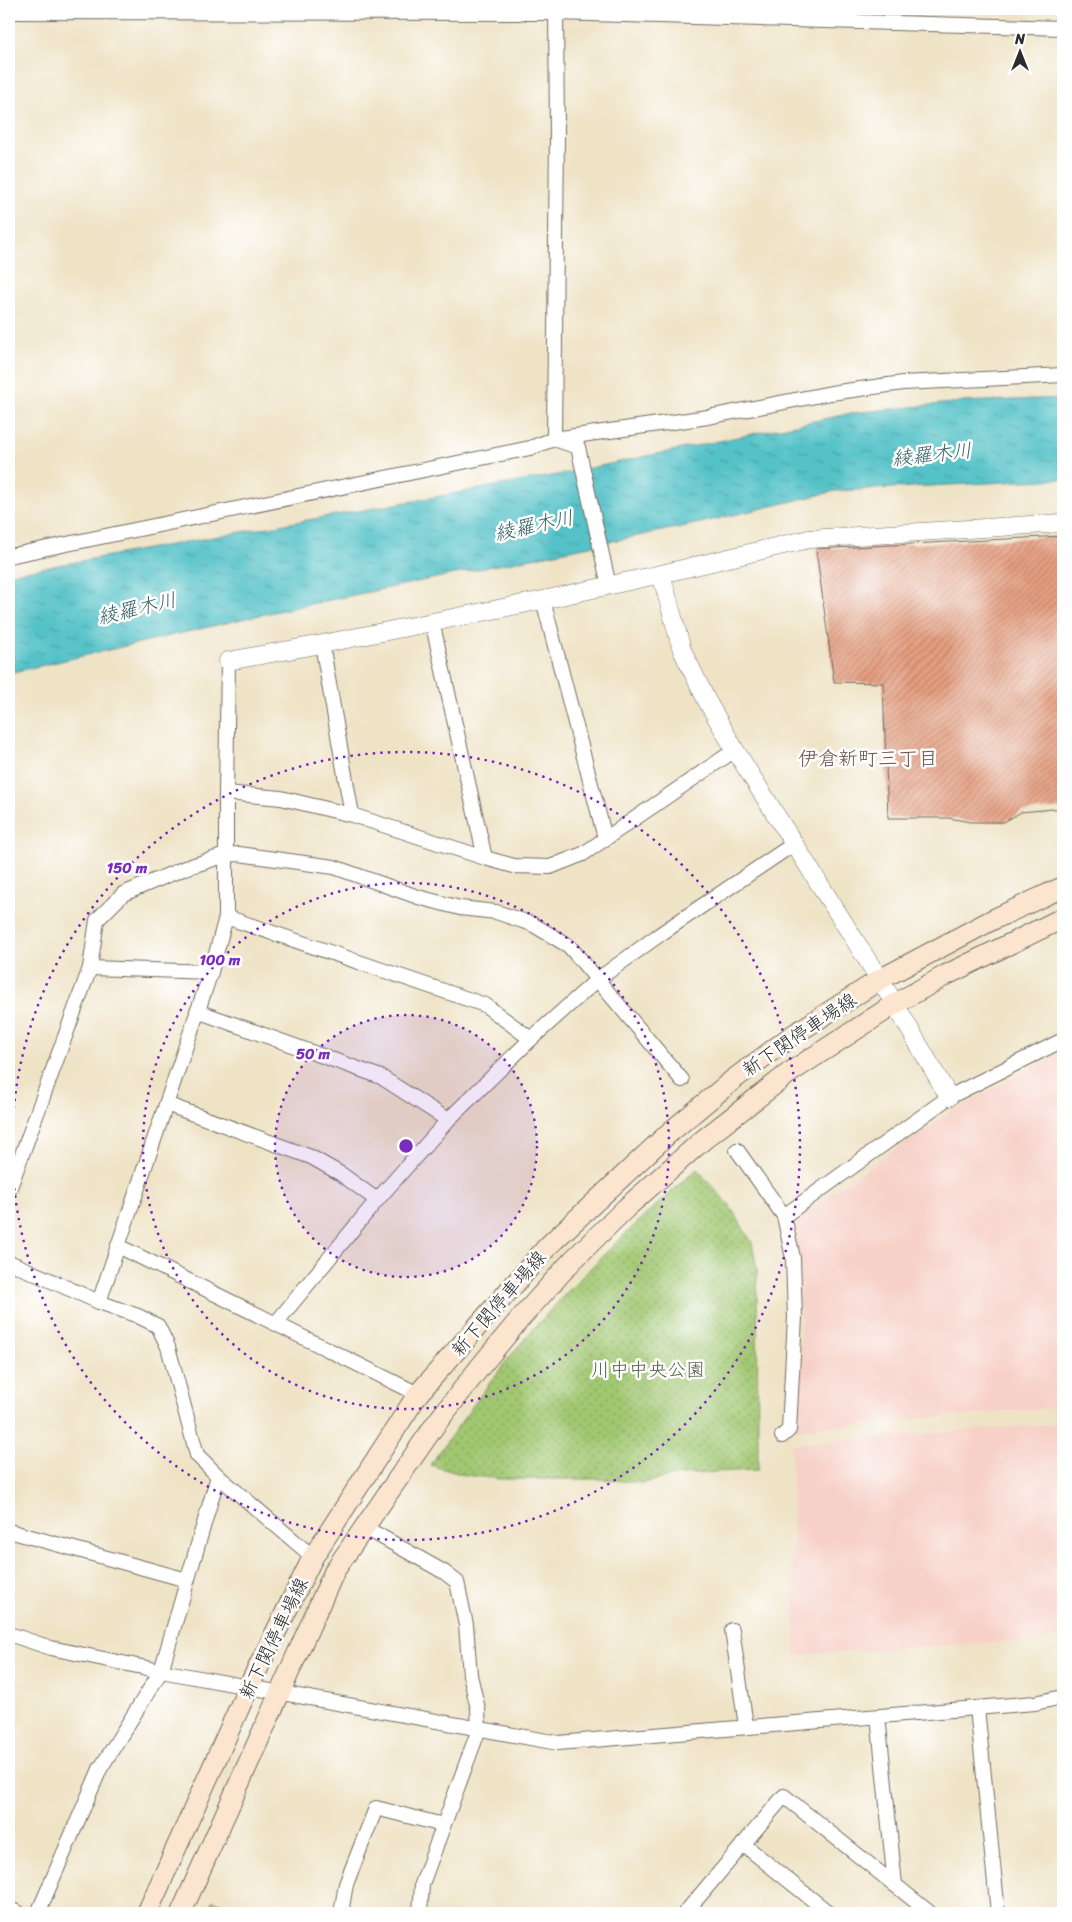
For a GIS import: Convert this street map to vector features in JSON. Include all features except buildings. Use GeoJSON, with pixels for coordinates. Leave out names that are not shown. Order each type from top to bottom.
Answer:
{"type":"FeatureCollection","features":[{"type":"Feature","properties":{"kind":"main road","name":"新下関停車場線"},"geometry":{"type":"LineString","coordinates":[[147,1913],[249,1686],[312,1557],[418,1394],[548,1246],[669,1133],[734,1079],[793,1035],[880,980],[992,920],[1063,887]]}},
{"type":"Feature","properties":{"kind":"main road","name":"新下関停車場線"},"geometry":{"type":"LineString","coordinates":[[181,1913],[335,1570],[436,1425],[480,1367],[578,1255],[626,1208],[703,1140],[789,1073],[894,1004],[1018,938],[1063,918]]}},
{"type":"Feature","properties":{"kind":"street"},"geometry":{"type":"LineString","coordinates":[[9,12],[556,11],[1063,28]]}},
{"type":"Feature","properties":{"kind":"street"},"geometry":{"type":"LineString","coordinates":[[554,439],[557,135],[556,11]]}},
{"type":"Feature","properties":{"kind":"street"},"geometry":{"type":"LineString","coordinates":[[9,556],[530,448],[554,439],[708,417],[831,393],[903,383],[1063,375]]}},
{"type":"Feature","properties":{"kind":"street"},"geometry":{"type":"LineString","coordinates":[[554,439],[578,447],[609,586]]}},
{"type":"Feature","properties":{"kind":"street"},"geometry":{"type":"LineString","coordinates":[[99,1302],[211,972],[226,918],[228,660],[322,644],[543,600],[809,539],[1063,523]]}},
{"type":"Feature","properties":{"kind":"street"},"geometry":{"type":"LineString","coordinates":[[661,574],[682,650],[707,701],[735,750],[880,980],[949,1097]]}},
{"type":"Feature","properties":{"kind":"street"},"geometry":{"type":"LineString","coordinates":[[543,600],[606,838]]}},
{"type":"Feature","properties":{"kind":"street"},"geometry":{"type":"LineString","coordinates":[[432,621],[484,858]]}},
{"type":"Feature","properties":{"kind":"street"},"geometry":{"type":"LineString","coordinates":[[322,644],[352,815]]}},
{"type":"Feature","properties":{"kind":"street"},"geometry":{"type":"LineString","coordinates":[[226,793],[281,798],[352,815],[514,866],[550,867],[583,854],[735,750]]}},
{"type":"Feature","properties":{"kind":"street"},"geometry":{"type":"LineString","coordinates":[[276,1323],[377,1200],[448,1120],[531,1038],[597,980],[659,935],[795,843]]}},
{"type":"Feature","properties":{"kind":"street"},"geometry":{"type":"LineString","coordinates":[[9,1190],[90,968],[97,920],[123,894],[185,868],[226,855],[248,855],[334,867],[418,897],[460,908],[496,912],[532,924],[569,946],[682,1080]]}},
{"type":"Feature","properties":{"kind":"street"},"geometry":{"type":"LineString","coordinates":[[226,918],[486,1005],[531,1038]]}},
{"type":"Feature","properties":{"kind":"street"},"geometry":{"type":"LineString","coordinates":[[90,968],[211,972]]}},
{"type":"Feature","properties":{"kind":"street"},"geometry":{"type":"LineString","coordinates":[[197,1010],[381,1077],[448,1120]]}},
{"type":"Feature","properties":{"kind":"street"},"geometry":{"type":"LineString","coordinates":[[784,1216],[949,1097],[1063,1040]]}},
{"type":"Feature","properties":{"kind":"street"},"geometry":{"type":"LineString","coordinates":[[166,1104],[311,1157],[341,1174],[377,1200]]}},
{"type":"Feature","properties":{"kind":"street"},"geometry":{"type":"LineString","coordinates":[[737,1150],[784,1216],[793,1258],[795,1317],[789,1430],[782,1436]]}},
{"type":"Feature","properties":{"kind":"street"},"geometry":{"type":"LineString","coordinates":[[118,1246],[418,1394]]}},
{"type":"Feature","properties":{"kind":"street"},"geometry":{"type":"LineString","coordinates":[[9,1262],[158,1326],[168,1347],[197,1455],[218,1476],[312,1557]]}},
{"type":"Feature","properties":{"kind":"street"},"geometry":{"type":"LineString","coordinates":[[38,1913],[100,1769],[161,1671],[218,1476]]}},
{"type":"Feature","properties":{"kind":"street"},"geometry":{"type":"LineString","coordinates":[[364,1527],[444,1572],[457,1582],[466,1625],[470,1675],[478,1709],[479,1729],[442,1825],[422,1884],[420,1913]]}},
{"type":"Feature","properties":{"kind":"street"},"geometry":{"type":"LineString","coordinates":[[9,1531],[187,1580]]}},
{"type":"Feature","properties":{"kind":"street"},"geometry":{"type":"LineString","coordinates":[[732,1630],[746,1726]]}},
{"type":"Feature","properties":{"kind":"street"},"geometry":{"type":"LineString","coordinates":[[9,1634],[51,1648],[161,1671],[558,1743],[1035,1703],[1063,1697]]}},
{"type":"Feature","properties":{"kind":"street"},"geometry":{"type":"LineString","coordinates":[[977,1708],[998,1913]]}},
{"type":"Feature","properties":{"kind":"street"},"geometry":{"type":"LineString","coordinates":[[878,1716],[894,1885]]}},
{"type":"Feature","properties":{"kind":"street"},"geometry":{"type":"LineString","coordinates":[[685,1913],[784,1796],[930,1913]]}},
{"type":"Feature","properties":{"kind":"street"},"geometry":{"type":"LineString","coordinates":[[341,1913],[346,1884],[376,1808],[442,1825]]}},
{"type":"Feature","properties":{"kind":"street"},"geometry":{"type":"LineString","coordinates":[[743,1844],[829,1913]]}},
{"type":"Feature","properties":{"kind":"street"},"geometry":{"type":"LineString","coordinates":[[9,1909],[19,1913]]}},
{"type":"Feature","properties":{"kind":"shaded area"},"geometry":{"type":"Polygon","coordinates":[[[1063,1051],[1063,1407],[797,1429],[801,1317],[789,1230],[792,1220],[952,1111],[1063,1051]]]}},
{"type":"Feature","properties":{"kind":"shaded area"},"geometry":{"type":"Polygon","coordinates":[[[1063,1423],[1063,1638],[795,1655],[791,1444],[1063,1423]]]}},
{"type":"Feature","properties":{"kind":"green space","name":"川中中央公園"},"geometry":{"type":"Polygon","coordinates":[[[697,1169],[730,1206],[752,1243],[757,1269],[758,1470],[674,1476],[642,1483],[603,1479],[500,1479],[464,1475],[430,1465],[493,1378],[534,1328],[613,1246],[697,1169]]]}},
{"type":"Feature","properties":{"kind":"green space"},"geometry":{"type":"Polygon","coordinates":[[[213,1900],[242,1913],[207,1913],[213,1900]]]}},
{"type":"Feature","properties":{"kind":"water","name":"綾羅木川"},"geometry":{"type":"Polygon","coordinates":[[[1063,398],[1063,479],[835,491],[700,523],[282,610],[9,673],[9,574],[562,474],[852,413],[961,402],[1063,398]]]}},
{"type":"Feature","properties":{"kind":"district","name":"伊倉新町三丁目"},"geometry":{"type":"Point","coordinates":[868,758]}}]}
